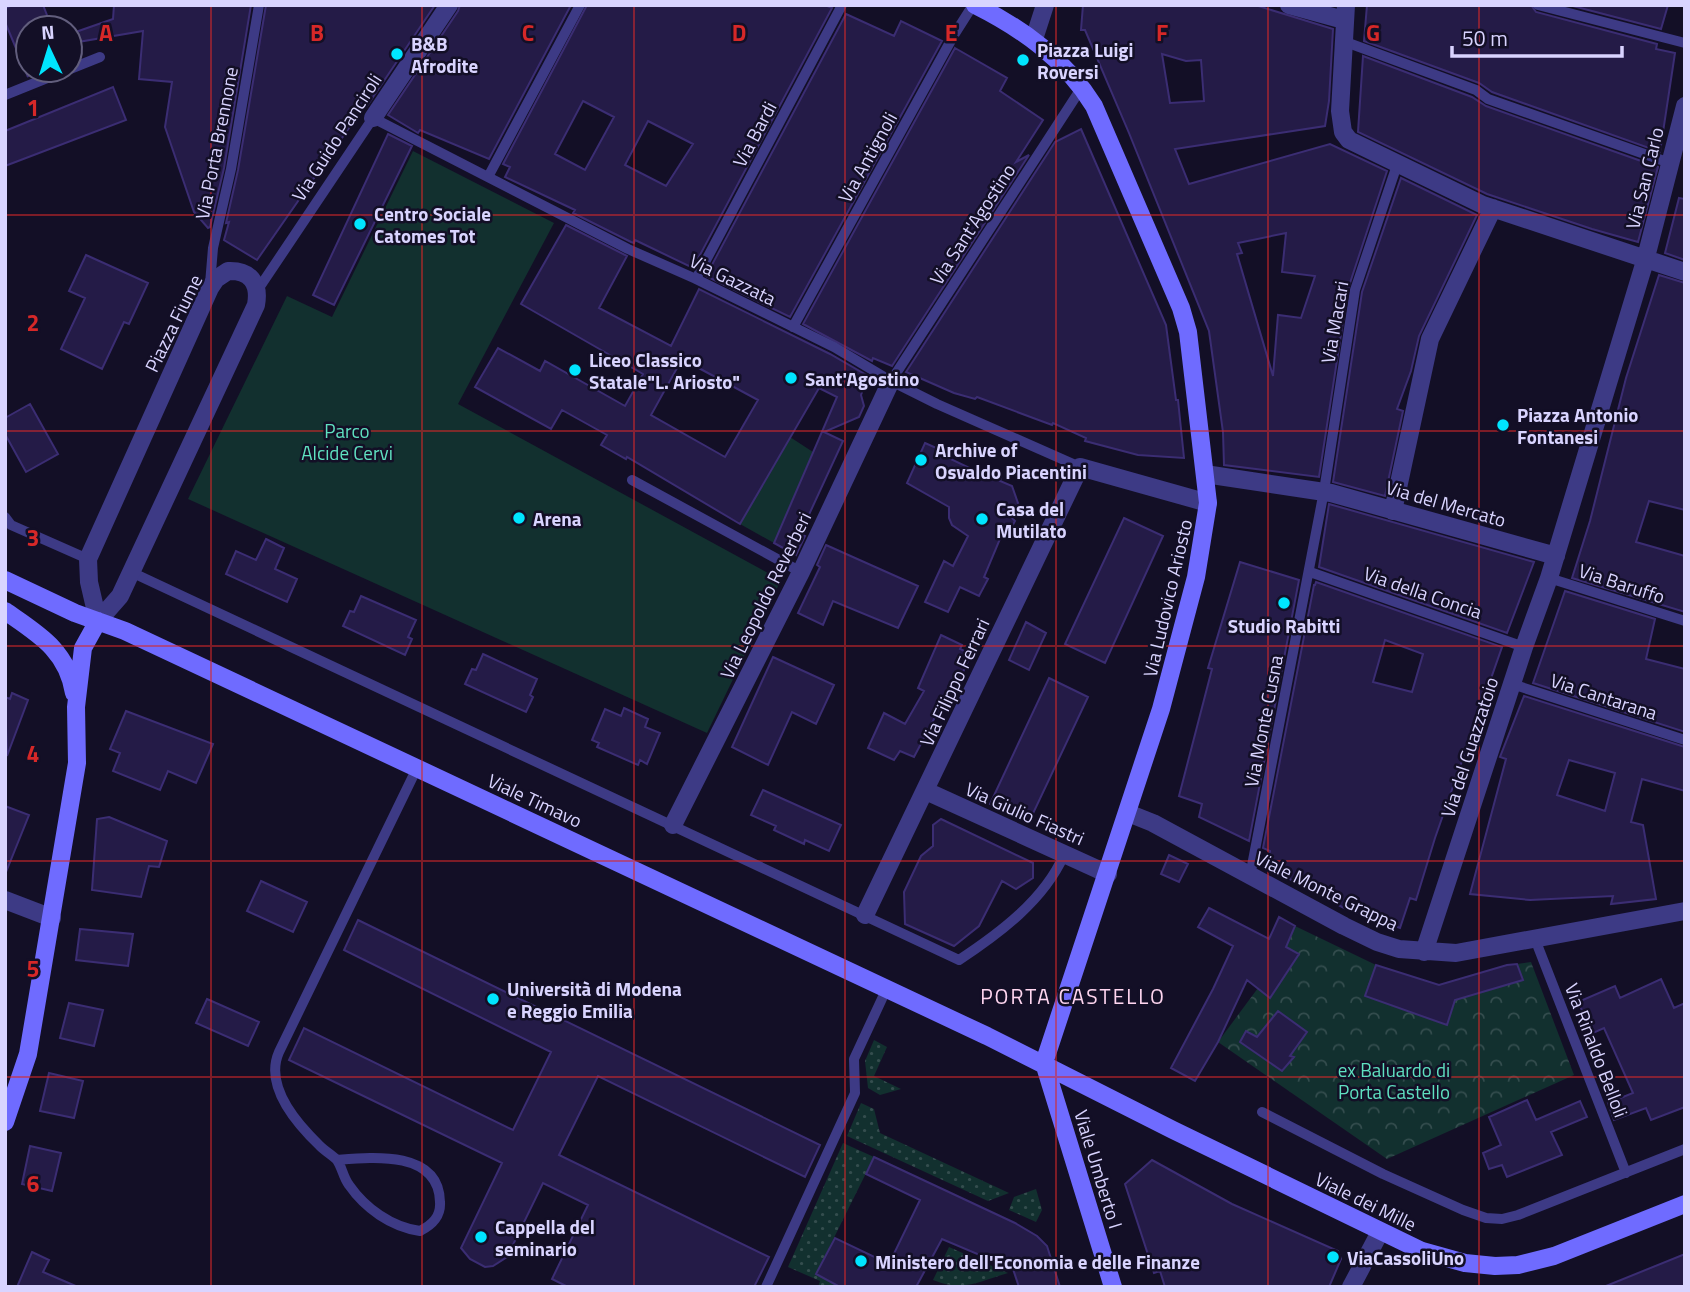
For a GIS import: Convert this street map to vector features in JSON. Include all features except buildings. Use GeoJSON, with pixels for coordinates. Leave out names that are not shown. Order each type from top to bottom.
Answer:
{"type":"FeatureCollection","features":[{"type":"Feature","properties":{"kind":"main road"},"geometry":{"type":"LineString","coordinates":[[974,5],[1034,39]]}},
{"type":"Feature","properties":{"kind":"main road","name":"Via Ludovico Ariosto"},"geometry":{"type":"LineString","coordinates":[[1034,39],[1083,87],[1094,106],[1181,307],[1188,332],[1208,503],[1196,577],[1161,709],[1044,1063]]}},
{"type":"Feature","properties":{"kind":"main road","name":"Viale Timavo"},"geometry":{"type":"LineString","coordinates":[[5,580],[125,631],[1044,1063]]}},
{"type":"Feature","properties":{"kind":"main road"},"geometry":{"type":"LineString","coordinates":[[5,611],[37,634],[62,657],[68,669],[76,707],[77,762],[28,1054],[5,1122]]}},
{"type":"Feature","properties":{"kind":"main road"},"geometry":{"type":"LineString","coordinates":[[76,707],[98,621]]}},
{"type":"Feature","properties":{"kind":"main road","name":"Viale dei Mille"},"geometry":{"type":"LineString","coordinates":[[1044,1063],[1380,1232],[1445,1259],[1495,1266],[1518,1265],[1554,1256],[1685,1204]]}},
{"type":"Feature","properties":{"kind":"main road","name":"Viale Umberto I"},"geometry":{"type":"LineString","coordinates":[[1044,1063],[1113,1287]]}},
{"type":"Feature","properties":{"kind":"street","name":"Via Guido Panciroli"},"geometry":{"type":"LineString","coordinates":[[373,118],[449,5]]}},
{"type":"Feature","properties":{"kind":"street"},"geometry":{"type":"LineString","coordinates":[[1034,39],[1045,5]]}},
{"type":"Feature","properties":{"kind":"street"},"geometry":{"type":"LineString","coordinates":[[1289,5],[1345,13],[1340,111],[1343,132],[1359,147],[1493,208],[1645,261],[1685,272]]}},
{"type":"Feature","properties":{"kind":"street","name":"Via San Carlo"},"geometry":{"type":"LineString","coordinates":[[1645,261],[1685,106]]}},
{"type":"Feature","properties":{"kind":"street"},"geometry":{"type":"LineString","coordinates":[[1393,510],[1430,339],[1493,208]]}},
{"type":"Feature","properties":{"kind":"street"},"geometry":{"type":"LineString","coordinates":[[1556,556],[1645,261]]}},
{"type":"Feature","properties":{"kind":"street","name":"Piazza Fiume"},"geometry":{"type":"LineString","coordinates":[[88,559],[210,288],[228,271],[240,271],[251,277],[257,292]]}},
{"type":"Feature","properties":{"kind":"street"},"geometry":{"type":"LineString","coordinates":[[98,621],[120,596],[256,305],[257,292]]}},
{"type":"Feature","properties":{"kind":"street","name":"Via Leopoldo Reverberi"},"geometry":{"type":"LineString","coordinates":[[673,825],[801,572],[891,381]]}},
{"type":"Feature","properties":{"kind":"street"},"geometry":{"type":"LineString","coordinates":[[1080,467],[1208,503]]}},
{"type":"Feature","properties":{"kind":"street","name":"Via Filippo Ferrari"},"geometry":{"type":"LineString","coordinates":[[865,915],[1080,467]]}},
{"type":"Feature","properties":{"kind":"street","name":"Via del Mercato"},"geometry":{"type":"LineString","coordinates":[[1205,474],[1324,491],[1556,556]]}},
{"type":"Feature","properties":{"kind":"street","name":"Via del Guazzatoio"},"geometry":{"type":"LineString","coordinates":[[1424,952],[1556,556]]}},
{"type":"Feature","properties":{"kind":"street"},"geometry":{"type":"LineString","coordinates":[[88,559],[89,582],[98,621]]}},
{"type":"Feature","properties":{"kind":"street","name":"Via Giulio Fiastri"},"geometry":{"type":"LineString","coordinates":[[926,791],[1108,874]]}},
{"type":"Feature","properties":{"kind":"street","name":"Viale Monte Grappa"},"geometry":{"type":"LineString","coordinates":[[1128,813],[1377,942],[1399,949],[1456,953],[1685,911]]}},
{"type":"Feature","properties":{"kind":"street"},"geometry":{"type":"LineString","coordinates":[[5,900],[51,918]]}},
{"type":"Feature","properties":{"kind":"street"},"geometry":{"type":"LineString","coordinates":[[1351,1287],[1380,1232]]}},
{"type":"Feature","properties":{"kind":"lane","name":"Via Porta Brennone"},"geometry":{"type":"LineString","coordinates":[[210,288],[213,248],[231,169],[259,5]]}},
{"type":"Feature","properties":{"kind":"lane"},"geometry":{"type":"LineString","coordinates":[[488,177],[580,5]]}},
{"type":"Feature","properties":{"kind":"lane","name":"Via Bardi"},"geometry":{"type":"LineString","coordinates":[[696,279],[842,5]]}},
{"type":"Feature","properties":{"kind":"lane","name":"Via Antignoli"},"geometry":{"type":"LineString","coordinates":[[793,327],[954,35],[974,5]]}},
{"type":"Feature","properties":{"kind":"lane"},"geometry":{"type":"LineString","coordinates":[[1538,5],[1685,43]]}},
{"type":"Feature","properties":{"kind":"lane"},"geometry":{"type":"LineString","coordinates":[[1343,41],[1476,90],[1488,99],[1670,163]]}},
{"type":"Feature","properties":{"kind":"lane"},"geometry":{"type":"LineString","coordinates":[[84,63],[100,57]]}},
{"type":"Feature","properties":{"kind":"lane"},"geometry":{"type":"LineString","coordinates":[[5,95],[32,84]]}},
{"type":"Feature","properties":{"kind":"lane","name":"Via Sant'Agostino"},"geometry":{"type":"LineString","coordinates":[[891,381],[1083,87]]}},
{"type":"Feature","properties":{"kind":"lane","name":"Via Gazzata"},"geometry":{"type":"LineString","coordinates":[[373,118],[628,249],[696,279],[834,347],[891,381],[937,404],[1080,467]]}},
{"type":"Feature","properties":{"kind":"lane","name":"Via Guido Panciroli"},"geometry":{"type":"LineString","coordinates":[[257,292],[373,118]]}},
{"type":"Feature","properties":{"kind":"lane","name":"Via Macari"},"geometry":{"type":"LineString","coordinates":[[1310,572],[1355,290],[1397,164]]}},
{"type":"Feature","properties":{"kind":"lane"},"geometry":{"type":"LineString","coordinates":[[632,480],[801,572]]}},
{"type":"Feature","properties":{"kind":"lane"},"geometry":{"type":"LineString","coordinates":[[7,523],[88,559]]}},
{"type":"Feature","properties":{"kind":"lane","name":"Viale Timavo"},"geometry":{"type":"LineString","coordinates":[[131,572],[959,960],[980,947],[1040,894],[1055,874],[1064,855]]}},
{"type":"Feature","properties":{"kind":"lane","name":"Via della Concia"},"geometry":{"type":"LineString","coordinates":[[1310,572],[1524,647]]}},
{"type":"Feature","properties":{"kind":"lane","name":"Via Monte Cusna"},"geometry":{"type":"LineString","coordinates":[[1250,876],[1310,572]]}},
{"type":"Feature","properties":{"kind":"lane","name":"Via Baruffo"},"geometry":{"type":"LineString","coordinates":[[1549,578],[1685,621]]}},
{"type":"Feature","properties":{"kind":"lane","name":"Via Cantarana"},"geometry":{"type":"LineString","coordinates":[[1512,684],[1685,740]]}},
{"type":"Feature","properties":{"kind":"lane"},"geometry":{"type":"LineString","coordinates":[[337,1160],[382,1157],[421,1167],[427,1172],[438,1192],[440,1210],[436,1220],[420,1231],[397,1225],[360,1198],[349,1185],[337,1160],[302,1127],[285,1102],[276,1083],[275,1061],[417,768]]}},
{"type":"Feature","properties":{"kind":"lane","name":"Via Rinaldo Belloli"},"geometry":{"type":"LineString","coordinates":[[1535,939],[1626,1173]]}},
{"type":"Feature","properties":{"kind":"lane"},"geometry":{"type":"LineString","coordinates":[[765,1287],[855,1093],[855,1059],[887,988]]}},
{"type":"Feature","properties":{"kind":"lane"},"geometry":{"type":"LineString","coordinates":[[1262,1112],[1431,1197],[1486,1218],[1502,1219],[1518,1215],[1685,1149]]}},
{"type":"Feature","properties":{"kind":"green space","name":"Parco Alcide Cervi"},"geometry":{"type":"Polygon","coordinates":[[[413,151],[554,223],[458,404],[781,580],[707,733],[188,499],[287,296],[332,317],[413,151]]]}},
{"type":"Feature","properties":{"kind":"green space"},"geometry":{"type":"Polygon","coordinates":[[[790,437],[813,452],[774,543],[740,524],[790,437]]]}},
{"type":"Feature","properties":{"kind":"green space","name":"ex Baluardo di Porta Castello"},"geometry":{"type":"Polygon","coordinates":[[[1295,926],[1376,965],[1365,996],[1447,1025],[1455,1000],[1523,980],[1517,964],[1531,962],[1574,1075],[1387,1159],[1218,1042],[1258,988],[1270,997],[1297,955],[1286,948],[1295,926]]]}},
{"type":"Feature","properties":{"kind":"green space"},"geometry":{"type":"Polygon","coordinates":[[[874,1040],[887,1047],[874,1076],[901,1089],[880,1095],[868,1088],[865,1061],[874,1040]]]}},
{"type":"Feature","properties":{"kind":"green space"},"geometry":{"type":"Polygon","coordinates":[[[861,1103],[874,1109],[880,1133],[1009,1193],[988,1201],[847,1136],[861,1103]]]}},
{"type":"Feature","properties":{"kind":"green space"},"geometry":{"type":"Polygon","coordinates":[[[843,1143],[874,1157],[816,1274],[840,1287],[818,1287],[820,1281],[788,1267],[843,1143]]]}},
{"type":"Feature","properties":{"kind":"green space"},"geometry":{"type":"Polygon","coordinates":[[[1036,1189],[1042,1210],[1036,1222],[1009,1210],[1014,1197],[1036,1189]]]}},
{"type":"Feature","properties":{"kind":"green space"},"geometry":{"type":"Polygon","coordinates":[[[949,1247],[1008,1273],[962,1285],[943,1284],[933,1280],[949,1247]]]}},
{"type":"Feature","properties":{"kind":"place","name":"B&B Afrodite"},"geometry":{"type":"Point","coordinates":[397,54]}},
{"type":"Feature","properties":{"kind":"place","name":"Piazza Luigi Roversi"},"geometry":{"type":"Point","coordinates":[1023,60]}},
{"type":"Feature","properties":{"kind":"place","name":"Centro Sociale Catomes Tot"},"geometry":{"type":"Point","coordinates":[360,224]}},
{"type":"Feature","properties":{"kind":"place","name":"Liceo Classico Statale\"L. Ariosto\""},"geometry":{"type":"Point","coordinates":[575,370]}},
{"type":"Feature","properties":{"kind":"place","name":"Sant'Agostino"},"geometry":{"type":"Point","coordinates":[791,378]}},
{"type":"Feature","properties":{"kind":"place","name":"Piazza Antonio Fontanesi"},"geometry":{"type":"Point","coordinates":[1503,425]}},
{"type":"Feature","properties":{"kind":"place","name":"Archive of Osvaldo Piacentini"},"geometry":{"type":"Point","coordinates":[921,460]}},
{"type":"Feature","properties":{"kind":"place","name":"Arena"},"geometry":{"type":"Point","coordinates":[519,518]}},
{"type":"Feature","properties":{"kind":"place","name":"Casa del Mutilato"},"geometry":{"type":"Point","coordinates":[982,519]}},
{"type":"Feature","properties":{"kind":"place","name":"Studio Rabitti"},"geometry":{"type":"Point","coordinates":[1284,603]}},
{"type":"Feature","properties":{"kind":"place","name":"Università di Modena e Reggio Emilia"},"geometry":{"type":"Point","coordinates":[493,999]}},
{"type":"Feature","properties":{"kind":"place","name":"Cappella del seminario"},"geometry":{"type":"Point","coordinates":[481,1237]}},
{"type":"Feature","properties":{"kind":"place","name":"ViaCassoliUno"},"geometry":{"type":"Point","coordinates":[1333,1257]}},
{"type":"Feature","properties":{"kind":"place","name":"Ministero dell'Economia e delle Finanze"},"geometry":{"type":"Point","coordinates":[861,1261]}},
{"type":"Feature","properties":{"kind":"district","name":"PORTA CASTELLO"},"geometry":{"type":"Point","coordinates":[1073,996]}}]}
